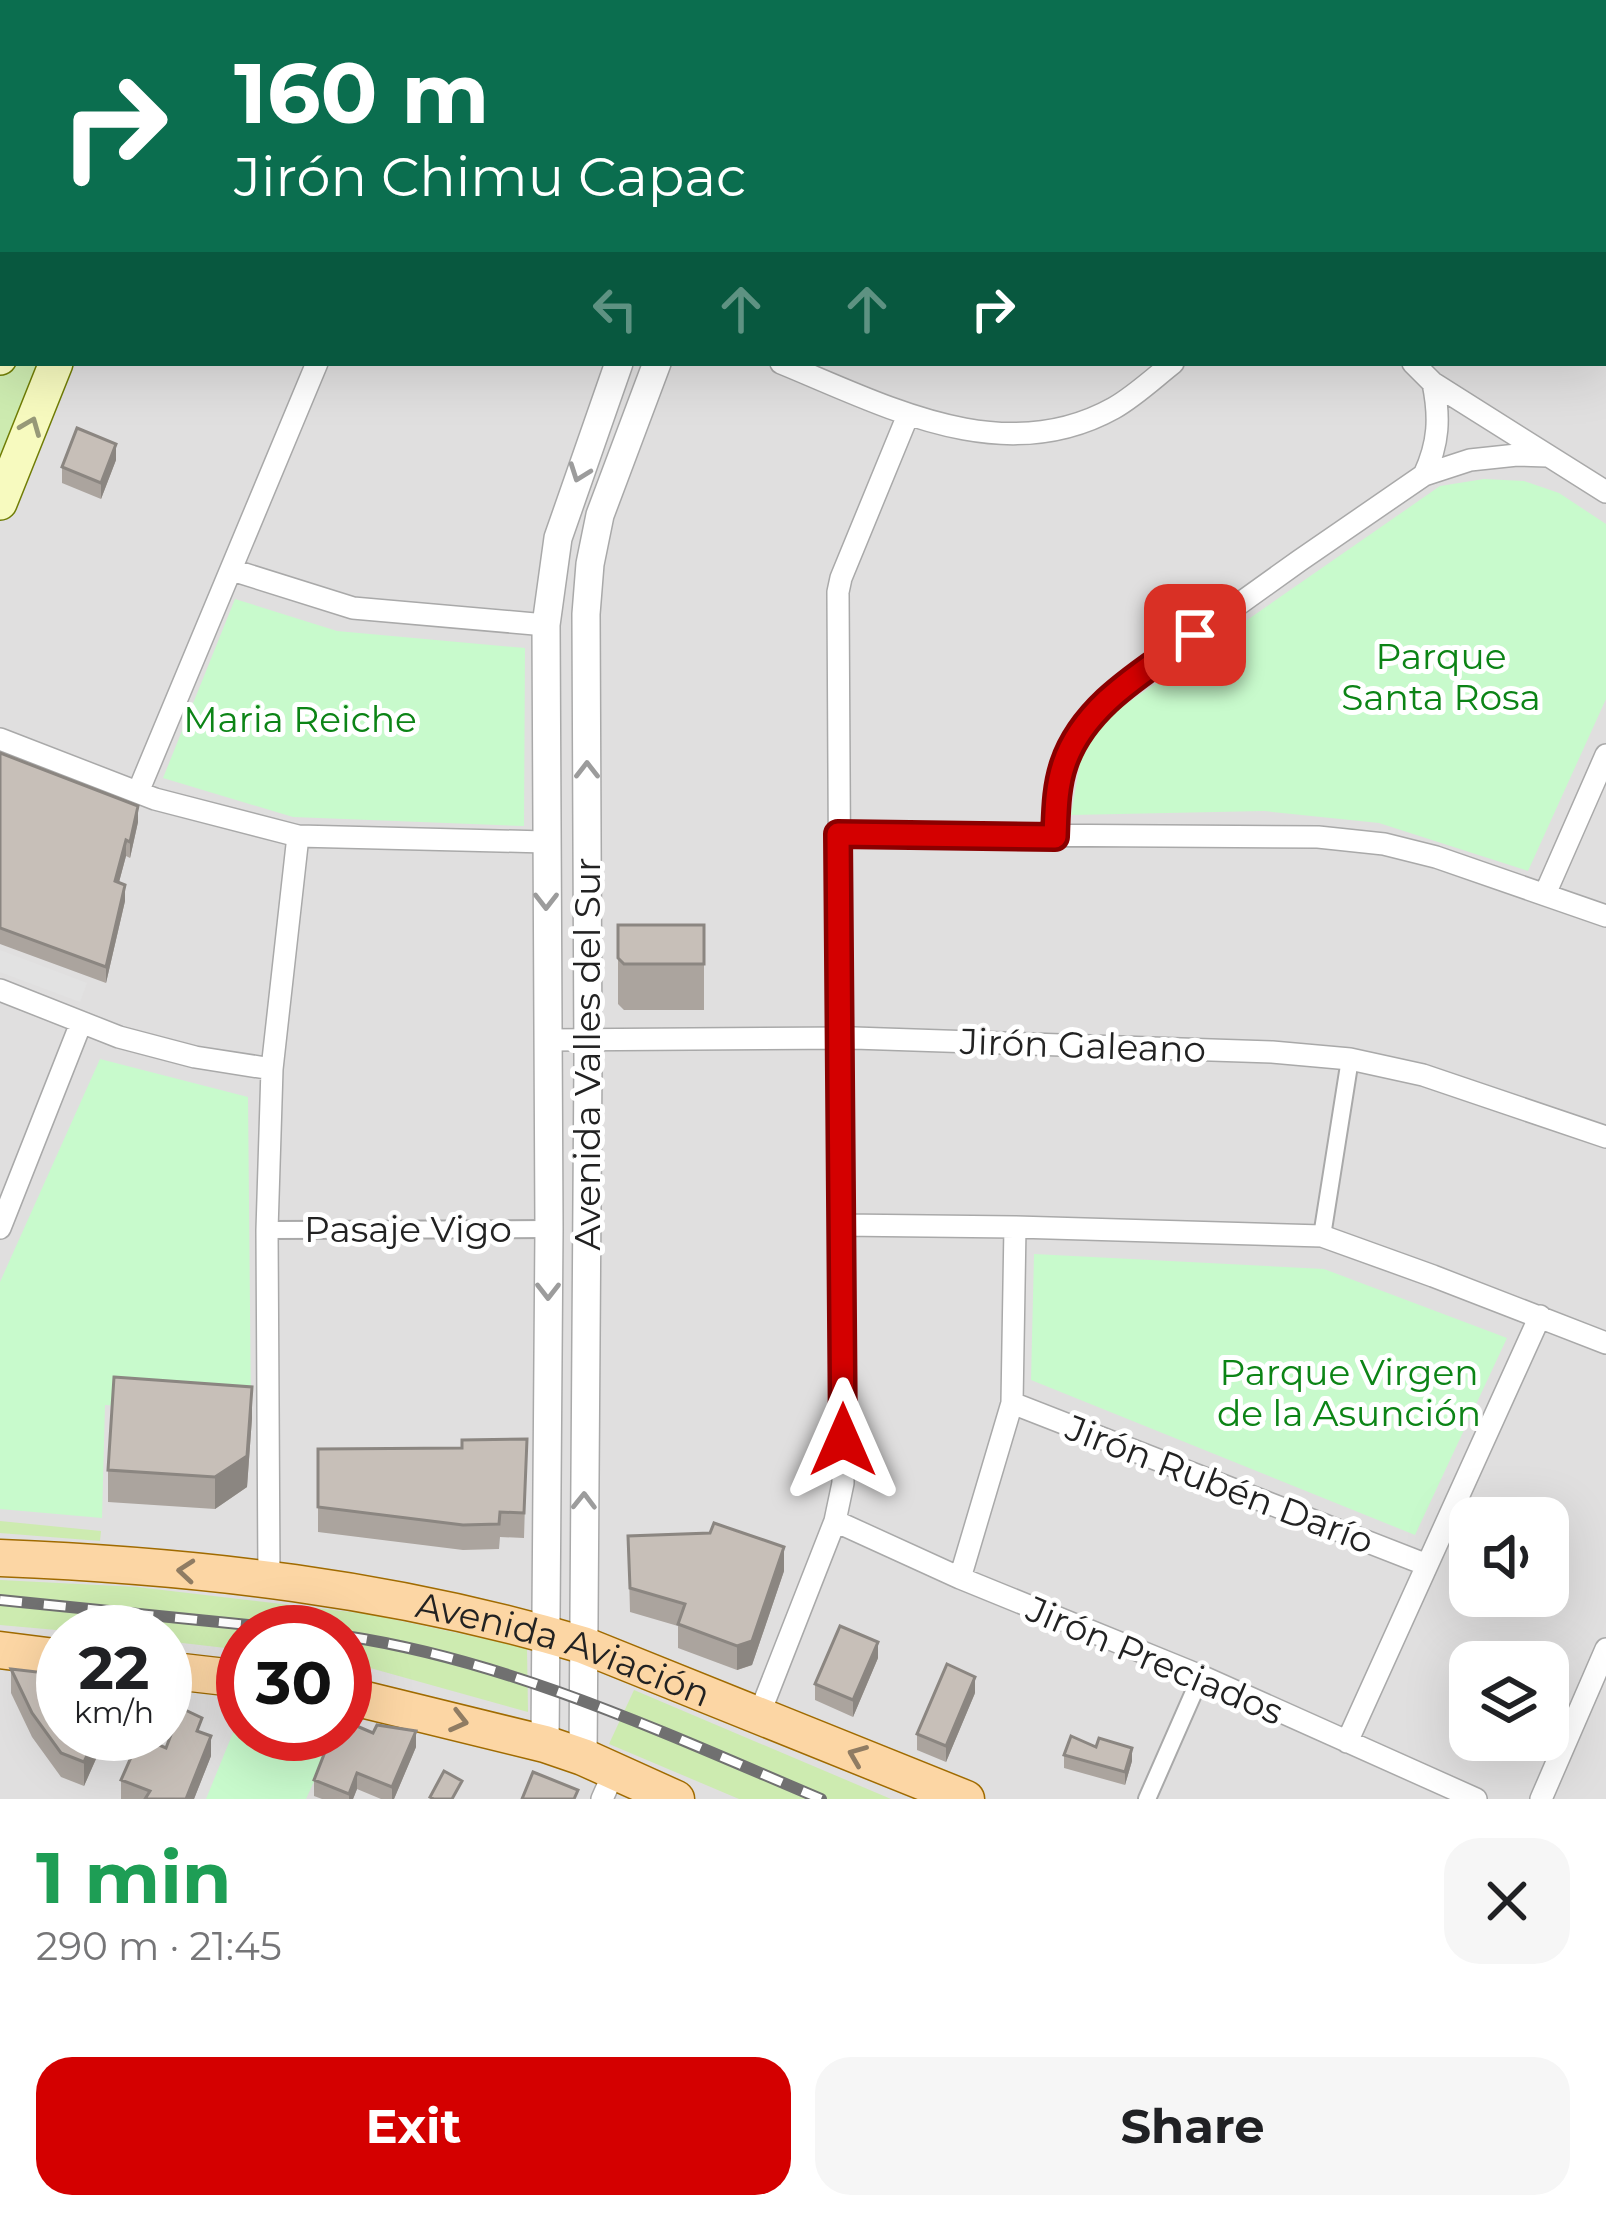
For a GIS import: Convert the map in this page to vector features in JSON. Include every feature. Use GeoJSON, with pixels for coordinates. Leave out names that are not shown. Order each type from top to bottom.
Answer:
{"type":"FeatureCollection","features":[{"type":"Feature","properties":{"kind":"main road"},"geometry":{"type":"LineString","coordinates":[[2,493],[55,366]]}},
{"type":"Feature","properties":{"kind":"main road","name":"Avenida Aviación"},"geometry":{"type":"LineString","coordinates":[[0,1558],[269,1577],[406,1600],[545,1634],[584,1645],[966,1799]]}},
{"type":"Feature","properties":{"kind":"main road"},"geometry":{"type":"LineString","coordinates":[[0,1650],[36,1655]]}},
{"type":"Feature","properties":{"kind":"main road"},"geometry":{"type":"LineString","coordinates":[[372,1702],[545,1744],[600,1776],[676,1799]]}},
{"type":"Feature","properties":{"kind":"street"},"geometry":{"type":"LineString","coordinates":[[138,792],[316,366]]}},
{"type":"Feature","properties":{"kind":"street","name":"Avenida Valles del Sur"},"geometry":{"type":"LineString","coordinates":[[545,1744],[546,626],[558,538],[618,366]]}},
{"type":"Feature","properties":{"kind":"street","name":"Avenida Valles del Sur"},"geometry":{"type":"LineString","coordinates":[[600,1776],[584,1645],[586,614],[600,515],[656,366]]}},
{"type":"Feature","properties":{"kind":"street"},"geometry":{"type":"LineString","coordinates":[[788,366],[908,416],[984,434],[1070,428],[1116,407],[1169,366]]}},
{"type":"Feature","properties":{"kind":"street"},"geometry":{"type":"LineString","coordinates":[[1416,366],[1433,383],[1606,492]]}},
{"type":"Feature","properties":{"kind":"street"},"geometry":{"type":"LineString","coordinates":[[1424,475],[1437,441],[1433,383]]}},
{"type":"Feature","properties":{"kind":"street"},"geometry":{"type":"LineString","coordinates":[[759,1714],[835,1521],[843,1483],[838,592],[908,416]]}},
{"type":"Feature","properties":{"kind":"street"},"geometry":{"type":"LineString","coordinates":[[1055,837],[1066,758],[1100,706],[1424,475],[1470,460],[1547,456]]}},
{"type":"Feature","properties":{"kind":"street"},"geometry":{"type":"LineString","coordinates":[[232,570],[353,608],[546,626]]}},
{"type":"Feature","properties":{"kind":"street"},"geometry":{"type":"LineString","coordinates":[[0,739],[186,808],[298,836],[545,842]]}},
{"type":"Feature","properties":{"kind":"street"},"geometry":{"type":"LineString","coordinates":[[1545,894],[1606,755]]}},
{"type":"Feature","properties":{"kind":"street"},"geometry":{"type":"LineString","coordinates":[[838,834],[1318,837],[1384,844],[1436,857],[1606,916]]}},
{"type":"Feature","properties":{"kind":"street"},"geometry":{"type":"LineString","coordinates":[[269,1577],[267,1230],[272,1070],[298,836]]}},
{"type":"Feature","properties":{"kind":"street"},"geometry":{"type":"LineString","coordinates":[[0,990],[81,1023],[174,1052],[272,1070]]}},
{"type":"Feature","properties":{"kind":"street"},"geometry":{"type":"LineString","coordinates":[[0,1228],[81,1023]]}},
{"type":"Feature","properties":{"kind":"street","name":"Jirón Galeano"},"geometry":{"type":"LineString","coordinates":[[547,1040],[840,1039],[1272,1052],[1350,1059],[1423,1075],[1606,1137]]}},
{"type":"Feature","properties":{"kind":"street"},"geometry":{"type":"LineString","coordinates":[[1322,1236],[1350,1059]]}},
{"type":"Feature","properties":{"kind":"street"},"geometry":{"type":"LineString","coordinates":[[841,1225],[1322,1236],[1606,1343]]}},
{"type":"Feature","properties":{"kind":"street"},"geometry":{"type":"LineString","coordinates":[[959,1578],[1012,1402],[1016,1227]]}},
{"type":"Feature","properties":{"kind":"street","name":"Pasaje Vigo"},"geometry":{"type":"LineString","coordinates":[[267,1230],[549,1229]]}},
{"type":"Feature","properties":{"kind":"street"},"geometry":{"type":"LineString","coordinates":[[1347,1742],[1540,1316]]}},
{"type":"Feature","properties":{"kind":"street","name":"Jirón Rubén Darío"},"geometry":{"type":"LineString","coordinates":[[1012,1402],[1427,1564]]}},
{"type":"Feature","properties":{"kind":"street","name":"Jirón Preciados"},"geometry":{"type":"LineString","coordinates":[[835,1521],[1476,1799]]}},
{"type":"Feature","properties":{"kind":"street"},"geometry":{"type":"LineString","coordinates":[[1541,1799],[1606,1649]]}},
{"type":"Feature","properties":{"kind":"street"},"geometry":{"type":"LineString","coordinates":[[1148,1799],[1201,1676]]}},
{"type":"Feature","properties":{"kind":"shaded area"},"geometry":{"type":"Polygon","coordinates":[[[0,366],[1606,366],[1606,1799],[0,1799],[0,366]]]}},
{"type":"Feature","properties":{"kind":"shaded area"},"geometry":{"type":"Polygon","coordinates":[[[0,950],[87,983],[80,1002],[0,972],[0,950]]]}},
{"type":"Feature","properties":{"kind":"green space"},"geometry":{"type":"Polygon","coordinates":[[[3,366],[48,366],[0,477],[3,366]]]}},
{"type":"Feature","properties":{"kind":"green space","name":"Parque Santa Rosa"},"geometry":{"type":"Polygon","coordinates":[[[1484,479],[1524,481],[1559,493],[1606,524],[1606,699],[1528,871],[1379,823],[1264,811],[1071,815],[1082,751],[1106,718],[1440,486],[1484,479]]]}},
{"type":"Feature","properties":{"kind":"green space","name":"Maria Reiche"},"geometry":{"type":"Polygon","coordinates":[[[235,599],[337,631],[525,648],[524,826],[293,817],[163,778],[235,599]]]}},
{"type":"Feature","properties":{"kind":"green space"},"geometry":{"type":"Polygon","coordinates":[[[100,1059],[248,1097],[251,1413],[105,1405],[102,1518],[0,1509],[0,1282],[100,1059]]]}},
{"type":"Feature","properties":{"kind":"green space","name":"Parque Virgen de la Asunción"},"geometry":{"type":"Polygon","coordinates":[[[1034,1254],[1324,1269],[1507,1338],[1415,1535],[1031,1380],[1034,1254]]]}},
{"type":"Feature","properties":{"kind":"green space"},"geometry":{"type":"Polygon","coordinates":[[[0,1521],[101,1531],[100,1541],[0,1533],[0,1521]]]}},
{"type":"Feature","properties":{"kind":"green space"},"geometry":{"type":"Polygon","coordinates":[[[0,1580],[137,1587],[291,1605],[216,1605],[216,1647],[192,1644],[192,1605],[36,1605],[36,1628],[0,1625],[0,1580]]]}},
{"type":"Feature","properties":{"kind":"green space"},"geometry":{"type":"Polygon","coordinates":[[[372,1615],[527,1648],[528,1712],[372,1669],[372,1615]]]}},
{"type":"Feature","properties":{"kind":"green space"},"geometry":{"type":"Polygon","coordinates":[[[634,1690],[891,1799],[739,1799],[609,1744],[634,1690]]]}},
{"type":"Feature","properties":{"kind":"green space"},"geometry":{"type":"Polygon","coordinates":[[[221,1761],[324,1761],[306,1799],[206,1799],[221,1761]]]}},
{"type":"Feature","properties":{"kind":"building"},"geometry":{"type":"Polygon","coordinates":[[[77,428],[116,444],[101,483],[62,467],[77,428]]]}},
{"type":"Feature","properties":{"kind":"building"},"geometry":{"type":"Polygon","coordinates":[[[0,753],[138,806],[115,881],[125,885],[106,967],[0,928],[0,753]]]}},
{"type":"Feature","properties":{"kind":"building"},"geometry":{"type":"Polygon","coordinates":[[[618,925],[704,925],[704,964],[624,964],[618,958],[618,925]]]}},
{"type":"Feature","properties":{"kind":"building"},"geometry":{"type":"Polygon","coordinates":[[[114,1377],[252,1387],[247,1456],[215,1477],[108,1470],[114,1377]]]}},
{"type":"Feature","properties":{"kind":"building"},"geometry":{"type":"Polygon","coordinates":[[[527,1439],[524,1513],[500,1512],[499,1524],[463,1525],[318,1507],[318,1449],[462,1448],[462,1440],[527,1439]]]}},
{"type":"Feature","properties":{"kind":"building"},"geometry":{"type":"Polygon","coordinates":[[[714,1523],[784,1547],[752,1641],[737,1646],[678,1624],[685,1604],[630,1588],[628,1536],[710,1533],[714,1523]]]}},
{"type":"Feature","properties":{"kind":"building"},"geometry":{"type":"Polygon","coordinates":[[[840,1626],[878,1642],[853,1700],[815,1684],[840,1626]]]}},
{"type":"Feature","properties":{"kind":"building"},"geometry":{"type":"Polygon","coordinates":[[[947,1664],[975,1677],[946,1746],[917,1734],[947,1664]]]}},
{"type":"Feature","properties":{"kind":"building"},"geometry":{"type":"Polygon","coordinates":[[[11,1669],[36,1672],[36,1719],[11,1669]]]}},
{"type":"Feature","properties":{"kind":"building"},"geometry":{"type":"Polygon","coordinates":[[[192,1713],[202,1718],[197,1731],[211,1736],[186,1799],[145,1799],[150,1791],[121,1780],[129,1761],[192,1761],[192,1713]]]}},
{"type":"Feature","properties":{"kind":"building"},"geometry":{"type":"Polygon","coordinates":[[[377,1725],[416,1731],[392,1787],[357,1773],[349,1794],[314,1780],[321,1761],[372,1761],[372,1733],[377,1725]]]}},
{"type":"Feature","properties":{"kind":"building"},"geometry":{"type":"Polygon","coordinates":[[[1071,1736],[1096,1747],[1099,1738],[1132,1748],[1125,1772],[1064,1755],[1071,1736]]]}},
{"type":"Feature","properties":{"kind":"building"},"geometry":{"type":"Polygon","coordinates":[[[444,1771],[462,1781],[452,1799],[434,1799],[430,1797],[444,1771]]]}},
{"type":"Feature","properties":{"kind":"building"},"geometry":{"type":"Polygon","coordinates":[[[533,1772],[578,1790],[574,1799],[522,1799],[533,1772]]]}},
{"type":"Feature","properties":{"kind":"railway"},"geometry":{"type":"LineString","coordinates":[[0,1600],[216,1622]]}},
{"type":"Feature","properties":{"kind":"railway"},"geometry":{"type":"LineString","coordinates":[[372,1641],[468,1663],[588,1702],[821,1799]]}},
{"type":"Feature","properties":{"kind":"route"},"geometry":{"type":"LineString","coordinates":[[843,1440],[838,834],[1055,837],[1060,778],[1087,723],[1100,706],[1195,635]]}}]}
